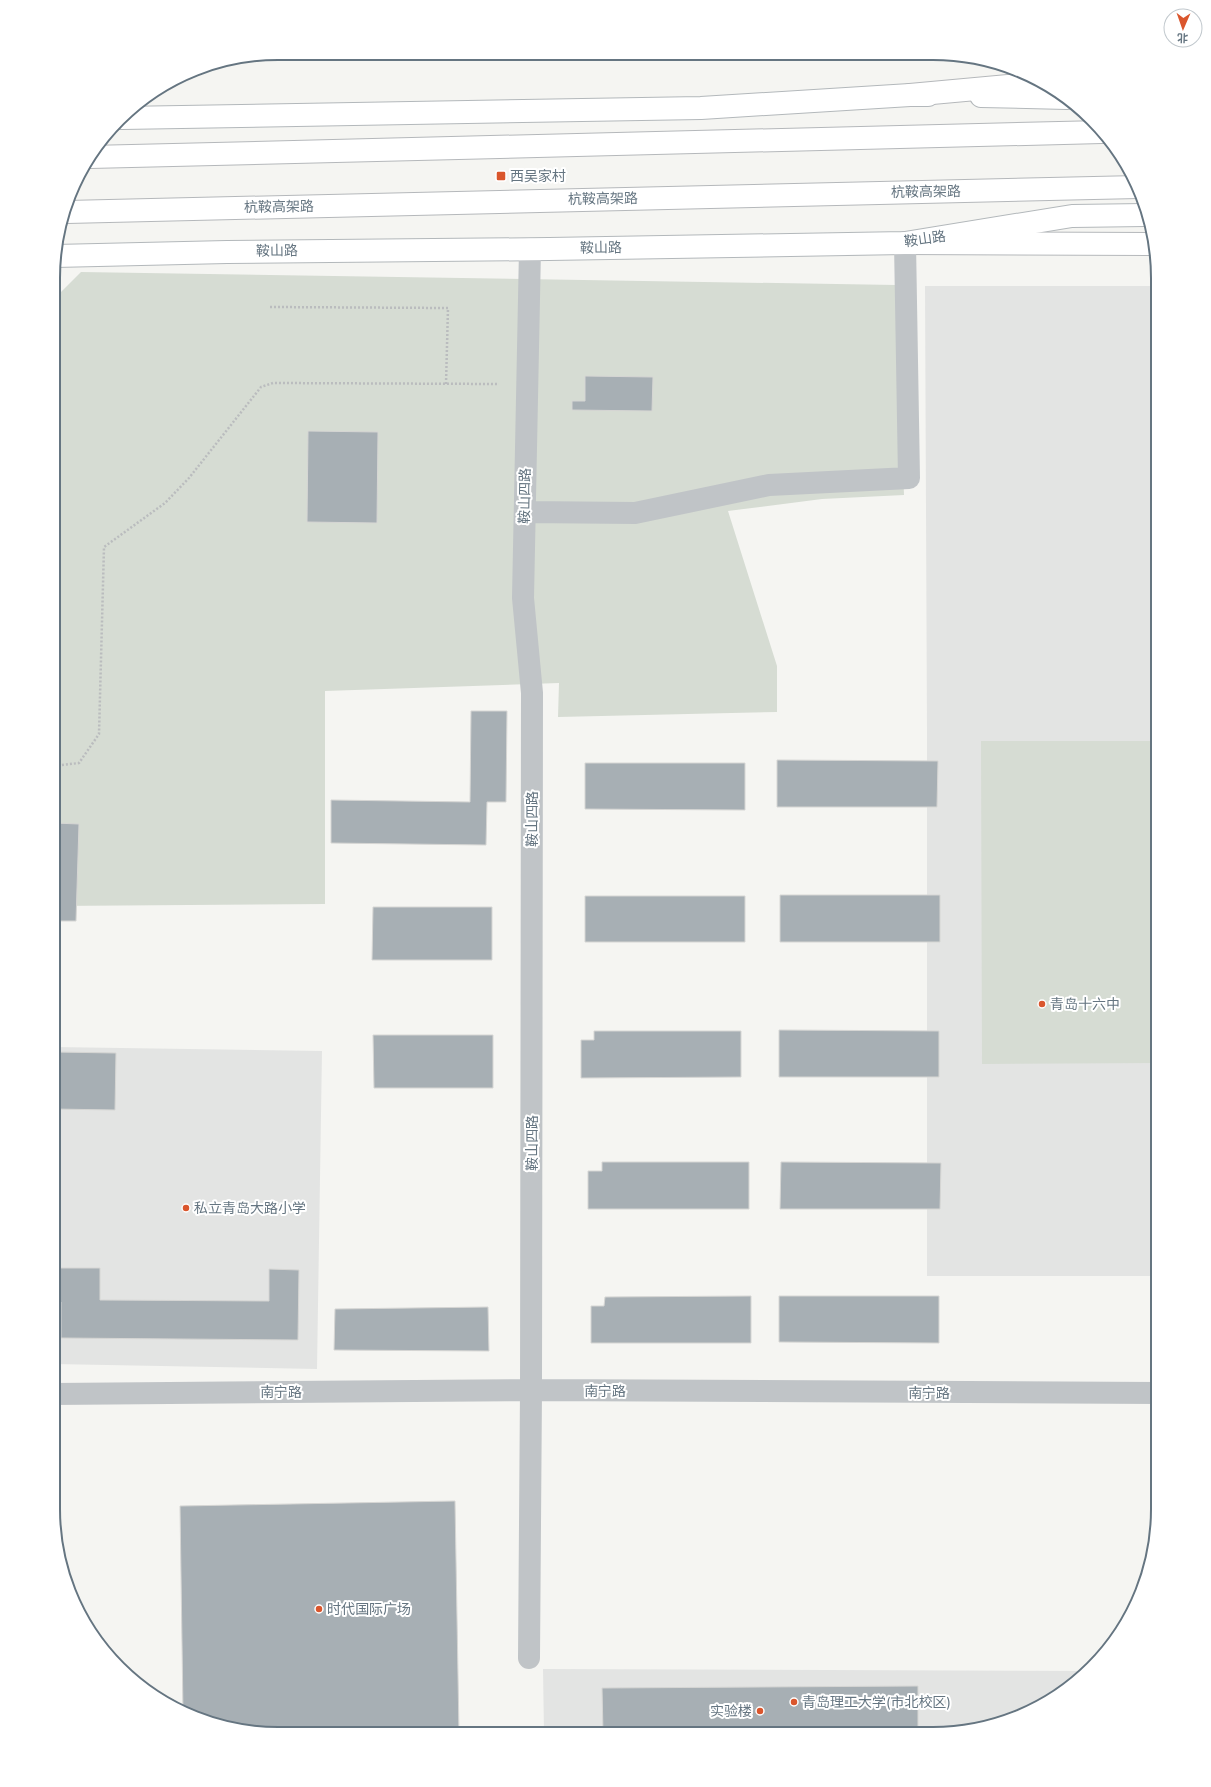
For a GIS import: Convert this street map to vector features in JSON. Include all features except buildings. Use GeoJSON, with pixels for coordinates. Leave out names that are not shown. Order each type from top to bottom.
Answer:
{"type":"FeatureCollection","features":[{"type":"Feature","properties":{"kind":"main road"},"geometry":{"type":"LineString","coordinates":[[130,118],[701,108],[910,95],[1031,84]]}},
{"type":"Feature","properties":{"kind":"main road"},"geometry":{"type":"LineString","coordinates":[[910,95],[1055,98]]}},
{"type":"Feature","properties":{"kind":"main road"},"geometry":{"type":"LineString","coordinates":[[139,110],[154,118]]}},
{"type":"Feature","properties":{"kind":"main road"},"geometry":{"type":"LineString","coordinates":[[96,158],[1095,132]]}},
{"type":"Feature","properties":{"kind":"main road","name":"杭鞍高架路"},"geometry":{"type":"LineString","coordinates":[[71,212],[1130,187]]}},
{"type":"Feature","properties":{"kind":"main road","name":"鞍山路"},"geometry":{"type":"LineString","coordinates":[[64,256],[905,243],[1072,216],[1142,215]]}},
{"type":"Feature","properties":{"kind":"main road"},"geometry":{"type":"LineString","coordinates":[[905,243],[1148,244]]}},
{"type":"Feature","properties":{"kind":"street"},"geometry":{"type":"LineString","coordinates":[[525,512],[635,514],[769,485],[909,478],[905,243]]}},
{"type":"Feature","properties":{"kind":"street","name":"鞍山四路"},"geometry":{"type":"LineString","coordinates":[[529,1658],[532,1390],[532,692],[523,598],[530,249]]}},
{"type":"Feature","properties":{"kind":"street","name":"南宁路"},"geometry":{"type":"LineString","coordinates":[[60,1394],[532,1390],[1151,1393]]}},
{"type":"Feature","properties":{"kind":"path"},"geometry":{"type":"LineString","coordinates":[[270,307],[448,308],[446,384]]}},
{"type":"Feature","properties":{"kind":"path"},"geometry":{"type":"LineString","coordinates":[[60,765],[79,763],[99,734],[104,547],[165,503],[189,478],[261,387],[273,383],[528,384]]}},
{"type":"Feature","properties":{"kind":"shaded area"},"geometry":{"type":"Polygon","coordinates":[[[81,272],[896,285],[904,495],[822,499],[728,511],[777,666],[777,712],[558,717],[559,683],[325,691],[325,904],[60,906],[60,293],[81,272]]]}},
{"type":"Feature","properties":{"kind":"shaded area","name":"青岛十六中"},"geometry":{"type":"Polygon","coordinates":[[[925,286],[1151,286],[1151,1276],[927,1276],[925,286]]]}},
{"type":"Feature","properties":{"kind":"shaded area"},"geometry":{"type":"Polygon","coordinates":[[[981,741],[1151,741],[1151,1063],[982,1064],[981,741]]]}},
{"type":"Feature","properties":{"kind":"shaded area","name":"私立青岛大路小学"},"geometry":{"type":"Polygon","coordinates":[[[60,1047],[322,1051],[317,1369],[60,1364],[60,1047]]]}},
{"type":"Feature","properties":{"kind":"shaded area","name":"青岛理工大学(市北校区)"},"geometry":{"type":"Polygon","coordinates":[[[543,1669],[1079,1671],[1066,1682],[1042,1698],[1016,1710],[989,1720],[947,1727],[544,1727],[543,1669]]]}},
{"type":"Feature","properties":{"kind":"place","name":"西吴家村"},"geometry":{"type":"Point","coordinates":[501,176]}},
{"type":"Feature","properties":{"kind":"place","name":"青岛十六中"},"geometry":{"type":"Point","coordinates":[1042,1004]}},
{"type":"Feature","properties":{"kind":"place","name":"私立青岛大路小学"},"geometry":{"type":"Point","coordinates":[186,1208]}},
{"type":"Feature","properties":{"kind":"place","name":"时代国际广场"},"geometry":{"type":"Point","coordinates":[319,1609]}},
{"type":"Feature","properties":{"kind":"place","name":"青岛理工大学(市北校区)"},"geometry":{"type":"Point","coordinates":[794,1702]}},
{"type":"Feature","properties":{"kind":"place","name":"实验楼"},"geometry":{"type":"Point","coordinates":[760,1711]}}]}
